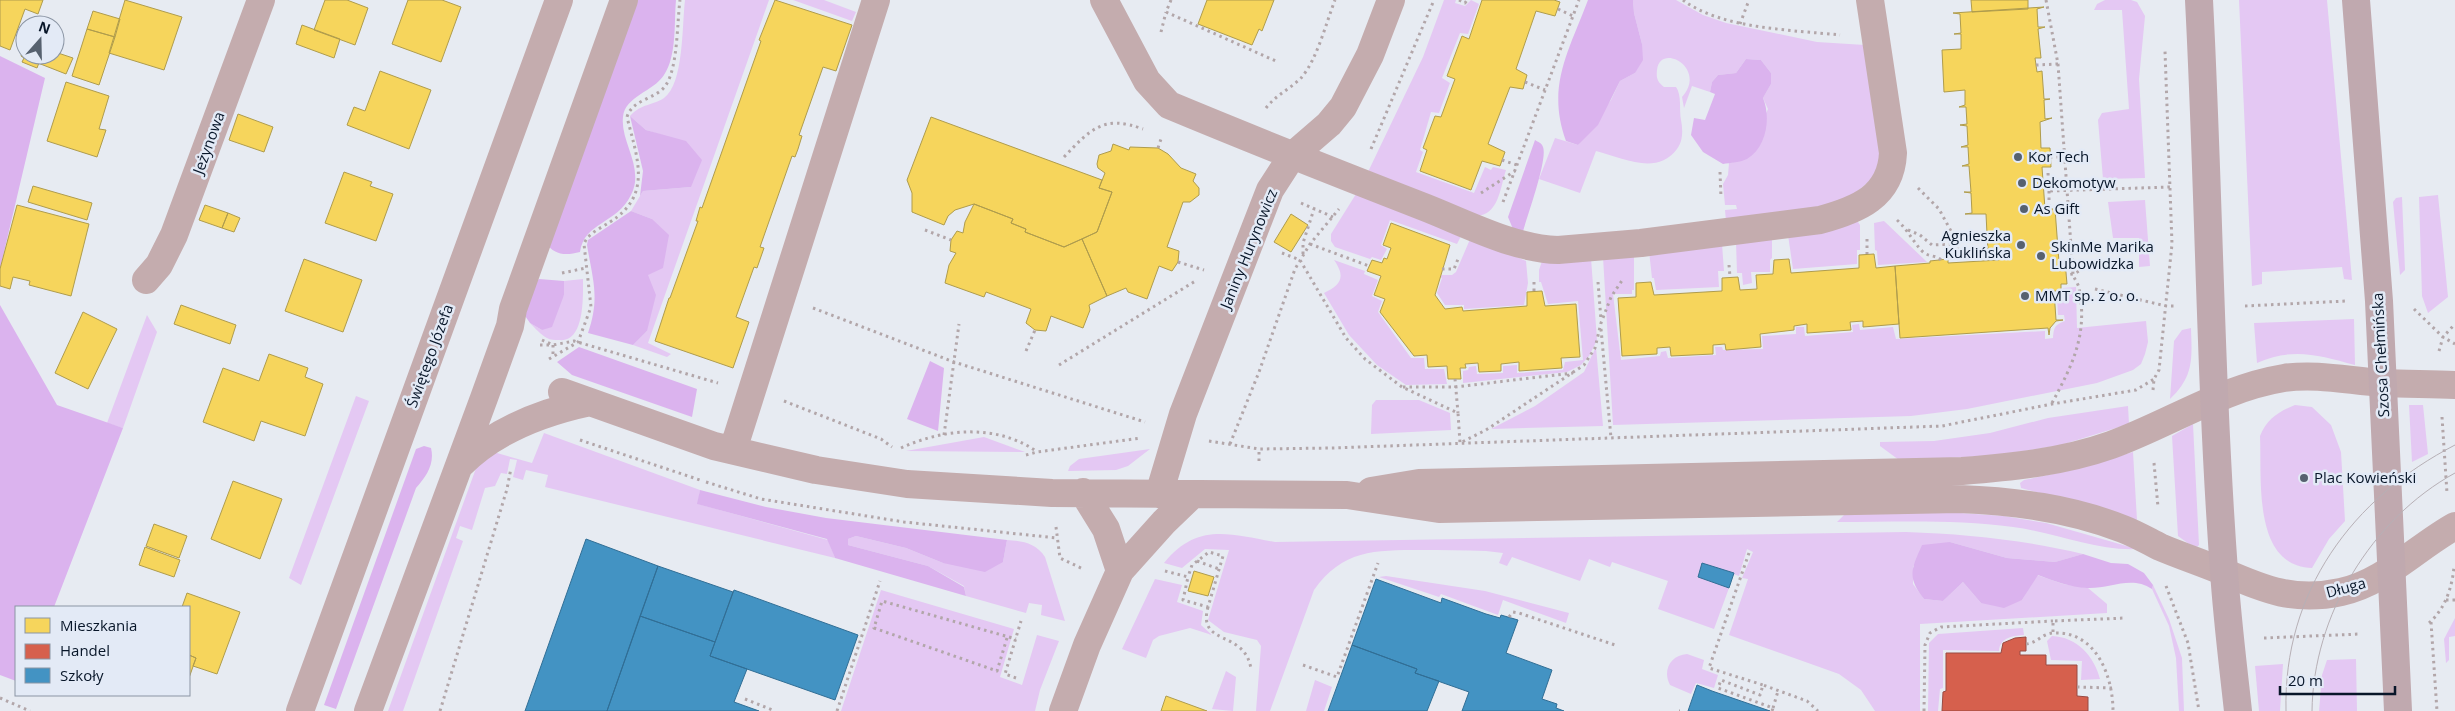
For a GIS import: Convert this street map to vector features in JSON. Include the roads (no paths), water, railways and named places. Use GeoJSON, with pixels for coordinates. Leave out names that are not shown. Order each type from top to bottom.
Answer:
{"type":"FeatureCollection","features":[{"type":"Feature","properties":{"kind":"main road"},"geometry":{"type":"LineString","coordinates":[[2199,0],[2206,126],[2210,307],[2224,572],[2238,711]]}},
{"type":"Feature","properties":{"kind":"main road","name":"Szosa Chełmińska"},"geometry":{"type":"LineString","coordinates":[[2356,0],[2379,301],[2398,711]]}},
{"type":"Feature","properties":{"kind":"street","name":"Jeżynowa"},"geometry":{"type":"LineString","coordinates":[[146,280],[159,265],[174,236],[261,0]]}},
{"type":"Feature","properties":{"kind":"street","name":"Świętego Józefa"},"geometry":{"type":"LineString","coordinates":[[300,711],[559,0]]}},
{"type":"Feature","properties":{"kind":"street"},"geometry":{"type":"LineString","coordinates":[[368,711],[458,467],[624,0]]}},
{"type":"Feature","properties":{"kind":"street"},"geometry":{"type":"LineString","coordinates":[[733,450],[876,0]]}},
{"type":"Feature","properties":{"kind":"street"},"geometry":{"type":"LineString","coordinates":[[1104,0],[1147,81],[1169,106],[1357,182],[1513,242],[1545,250],[1596,248],[1820,220],[1856,209],[1874,197],[1893,164],[1893,148],[1870,0]]}},
{"type":"Feature","properties":{"kind":"street","name":"Janiny Hurynowicz"},"geometry":{"type":"LineString","coordinates":[[1159,494],[1168,436],[1183,414],[1270,190],[1292,156],[1329,124],[1343,107],[1370,55],[1391,0]]}},
{"type":"Feature","properties":{"kind":"street"},"geometry":{"type":"LineString","coordinates":[[562,392],[714,446],[816,470],[907,484],[1052,493],[1347,495],[1419,483],[1979,469],[2015,466],[2067,456],[2109,445],[2153,428],[2215,398],[2285,378],[2326,377],[2383,383],[2455,385]]}},
{"type":"Feature","properties":{"kind":"street"},"geometry":{"type":"LineString","coordinates":[[458,467],[479,446],[520,425],[553,410],[590,402]]}},
{"type":"Feature","properties":{"kind":"street"},"geometry":{"type":"LineString","coordinates":[[1083,492],[1106,530],[1120,571]]}},
{"type":"Feature","properties":{"kind":"street"},"geometry":{"type":"LineString","coordinates":[[1063,711],[1087,645],[1120,571],[1164,522],[1192,495]]}},
{"type":"Feature","properties":{"kind":"street","name":"Długa"},"geometry":{"type":"LineString","coordinates":[[1347,495],[1438,510],[1959,499],[2001,501],[2046,507],[2086,517],[2123,529],[2159,546],[2274,593],[2308,597],[2342,592],[2370,582],[2455,526]]}},
{"type":"Feature","properties":{"kind":"tram line"},"geometry":{"type":"LineString","coordinates":[[2286,711],[2288,668],[2297,627],[2311,589],[2331,553],[2355,521],[2385,492],[2418,467],[2455,445]]}},
{"type":"Feature","properties":{"kind":"tram line"},"geometry":{"type":"LineString","coordinates":[[2312,711],[2315,675],[2323,640],[2336,606],[2352,574],[2373,543],[2397,516],[2425,493],[2455,473]]}},
{"type":"Feature","properties":{"kind":"place","name":"Kor Tech"},"geometry":{"type":"Point","coordinates":[2018,157]}},
{"type":"Feature","properties":{"kind":"place","name":"Dekomotyw"},"geometry":{"type":"Point","coordinates":[2022,183]}},
{"type":"Feature","properties":{"kind":"place","name":"As Gift"},"geometry":{"type":"Point","coordinates":[2024,209]}},
{"type":"Feature","properties":{"kind":"place","name":"Agnieszka Kuklińska"},"geometry":{"type":"Point","coordinates":[2021,245]}},
{"type":"Feature","properties":{"kind":"place","name":"SkinMe Marika Lubowidzka"},"geometry":{"type":"Point","coordinates":[2041,256]}},
{"type":"Feature","properties":{"kind":"place","name":"MMT sp. z o. o."},"geometry":{"type":"Point","coordinates":[2025,296]}},
{"type":"Feature","properties":{"kind":"place","name":"Plac Kowieński"},"geometry":{"type":"Point","coordinates":[2304,478]}}]}
